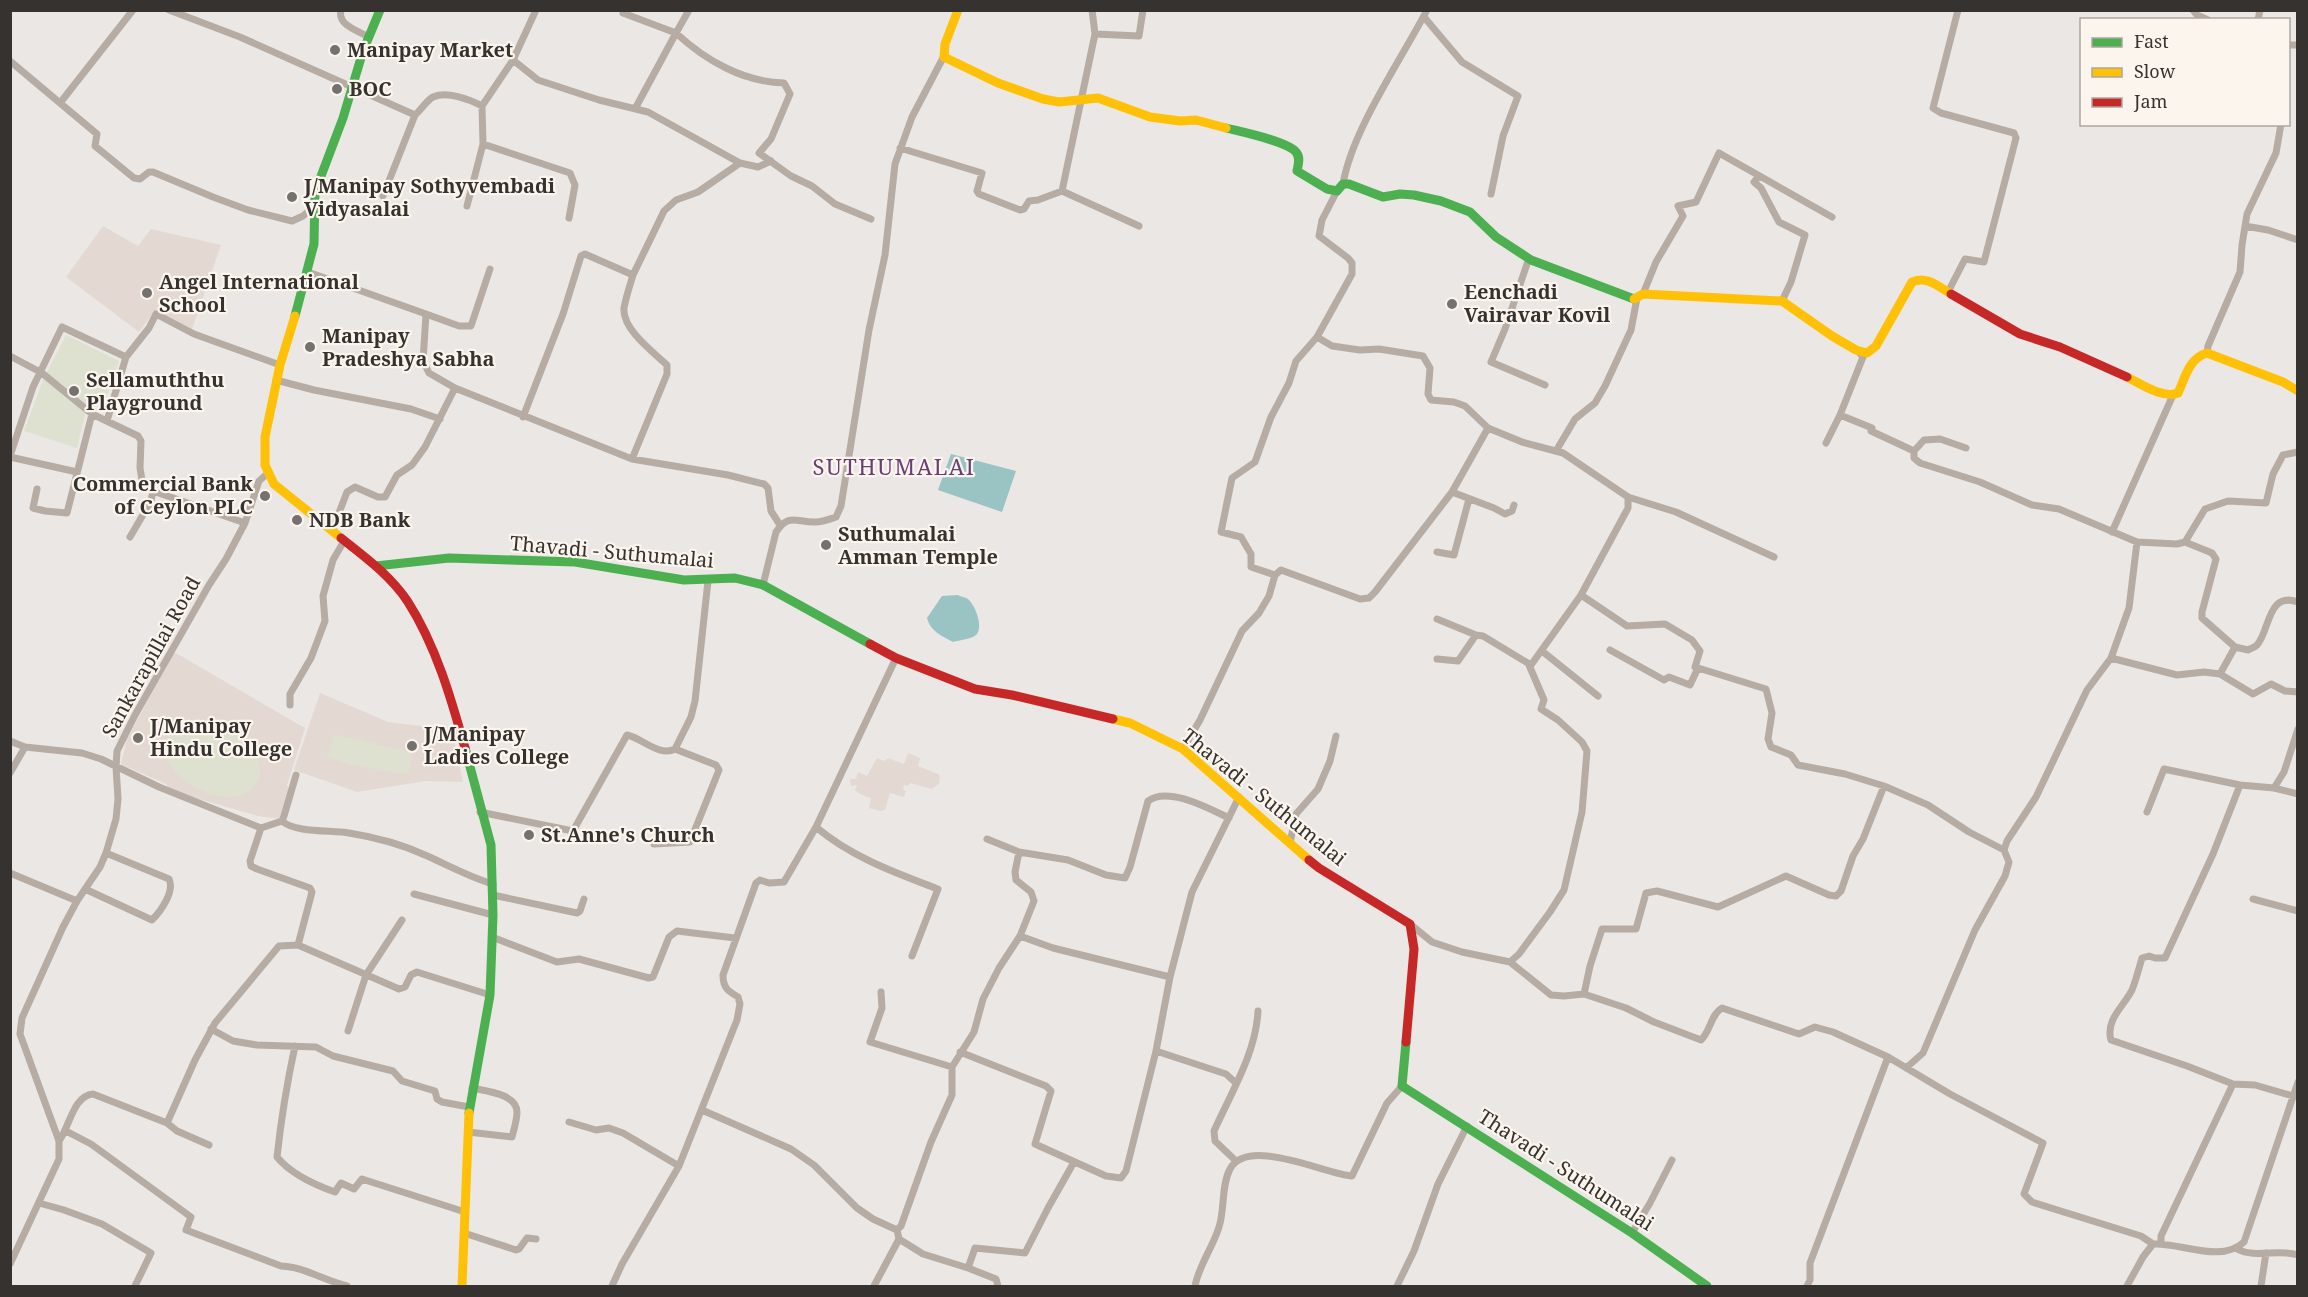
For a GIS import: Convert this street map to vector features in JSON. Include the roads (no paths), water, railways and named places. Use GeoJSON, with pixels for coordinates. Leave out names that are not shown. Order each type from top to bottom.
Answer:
{"type":"FeatureCollection","features":[{"type":"Feature","properties":{"kind":"main road"},"geometry":{"type":"LineString","coordinates":[[380,10],[352,85],[344,118],[315,192],[314,244],[276,380],[265,437],[266,465],[274,484],[376,566],[407,601],[448,687],[480,812],[491,845],[493,915],[490,995],[470,1107],[462,1287]]}},
{"type":"Feature","properties":{"kind":"main road"},"geometry":{"type":"LineString","coordinates":[[958,10],[945,44],[944,56],[953,63],[998,83],[1043,99],[1059,102],[1098,98],[1150,117],[1212,123],[1286,146],[1295,151],[1299,158],[1297,171],[1328,189],[1340,188],[1349,184],[1383,197],[1400,194],[1441,201],[1470,212],[1496,237],[1529,258],[1628,298],[1640,296],[1782,301],[1856,350],[1866,353],[1876,346],[1912,282],[1917,279],[1927,280],[2020,334],[2060,347],[2162,393],[2174,395],[2178,393],[2194,359],[2200,354],[2207,353],[2283,382],[2298,391]]}},
{"type":"Feature","properties":{"kind":"main road","name":"Thavadi - Suthumalai"},"geometry":{"type":"LineString","coordinates":[[376,566],[449,558],[575,562],[684,580],[708,581],[735,578],[764,585],[896,658],[975,689],[1012,694],[1130,723],[1183,749],[1318,868],[1410,924]]}},
{"type":"Feature","properties":{"kind":"main road"},"geometry":{"type":"LineString","coordinates":[[1402,1086],[1414,950],[1410,924]]}},
{"type":"Feature","properties":{"kind":"main road","name":"Thavadi - Suthumalai"},"geometry":{"type":"LineString","coordinates":[[1402,1086],[1632,1233],[1707,1287]]}},
{"type":"Feature","properties":{"kind":"street"},"geometry":{"type":"LineString","coordinates":[[60,103],[134,10]]}},
{"type":"Feature","properties":{"kind":"street"},"geometry":{"type":"LineString","coordinates":[[169,10],[240,36],[416,115]]}},
{"type":"Feature","properties":{"kind":"street"},"geometry":{"type":"LineString","coordinates":[[341,10],[342,22],[369,37]]}},
{"type":"Feature","properties":{"kind":"street"},"geometry":{"type":"LineString","coordinates":[[467,206],[483,144],[482,106],[513,60],[536,10]]}},
{"type":"Feature","properties":{"kind":"street"},"geometry":{"type":"LineString","coordinates":[[636,107],[689,10]]}},
{"type":"Feature","properties":{"kind":"street"},"geometry":{"type":"LineString","coordinates":[[1062,191],[1095,34],[1092,10]]}},
{"type":"Feature","properties":{"kind":"street"},"geometry":{"type":"LineString","coordinates":[[1095,34],[1139,36],[1143,10]]}},
{"type":"Feature","properties":{"kind":"street"},"geometry":{"type":"LineString","coordinates":[[1948,291],[1965,259],[1984,262],[2016,138],[2014,133],[1941,114],[1933,108],[1958,10]]}},
{"type":"Feature","properties":{"kind":"street"},"geometry":{"type":"LineString","coordinates":[[623,13],[676,33],[695,51],[726,68],[769,82],[784,83],[790,94],[771,139],[759,153],[791,176],[812,186],[835,204],[872,219]]}},
{"type":"Feature","properties":{"kind":"street"},"geometry":{"type":"LineString","coordinates":[[1275,575],[1251,567],[1251,554],[1241,537],[1221,532],[1232,478],[1255,462],[1272,417],[1289,383],[1296,360],[1317,337],[1352,274],[1352,263],[1319,236],[1318,231],[1340,188],[1346,166],[1371,112],[1426,14],[1462,62],[1518,96],[1503,136],[1491,194]]}},
{"type":"Feature","properties":{"kind":"street"},"geometry":{"type":"LineString","coordinates":[[764,585],[776,532],[780,525],[790,519],[818,522],[829,520],[836,517],[840,506],[869,330],[885,255],[895,164],[912,117],[944,56]]}},
{"type":"Feature","properties":{"kind":"street"},"geometry":{"type":"LineString","coordinates":[[513,60],[538,80],[599,100],[636,107],[648,112],[740,163],[758,167],[771,161]]}},
{"type":"Feature","properties":{"kind":"street"},"geometry":{"type":"LineString","coordinates":[[10,61],[98,134],[95,146],[134,178],[140,179],[149,172],[153,172],[222,201],[292,221],[303,216],[313,207]]}},
{"type":"Feature","properties":{"kind":"street"},"geometry":{"type":"LineString","coordinates":[[383,196],[416,115],[431,98],[442,95],[472,101],[482,106]]}},
{"type":"Feature","properties":{"kind":"street"},"geometry":{"type":"LineString","coordinates":[[2207,353],[2240,272],[2245,226],[2255,196],[2277,153],[2281,126]]}},
{"type":"Feature","properties":{"kind":"street"},"geometry":{"type":"LineString","coordinates":[[483,144],[570,173],[575,185],[569,218]]}},
{"type":"Feature","properties":{"kind":"street"},"geometry":{"type":"LineString","coordinates":[[900,148],[982,173],[977,191],[979,194],[1020,210],[1024,209],[1029,201],[1062,191],[1139,225]]}},
{"type":"Feature","properties":{"kind":"street"},"geometry":{"type":"LineString","coordinates":[[1556,451],[1575,419],[1595,403],[1605,386],[1631,330],[1640,296],[1656,262],[1683,216],[1678,206],[1696,202],[1719,153],[1832,217]]}},
{"type":"Feature","properties":{"kind":"street"},"geometry":{"type":"LineString","coordinates":[[632,459],[667,374],[667,365],[640,341],[630,326],[624,310],[633,275],[664,211],[676,200],[698,192],[740,163]]}},
{"type":"Feature","properties":{"kind":"street"},"geometry":{"type":"LineString","coordinates":[[1759,176],[1754,182],[1761,188],[1779,222],[1805,235],[1791,282],[1782,301]]}},
{"type":"Feature","properties":{"kind":"street"},"geometry":{"type":"LineString","coordinates":[[2245,226],[2268,230],[2298,240]]}},
{"type":"Feature","properties":{"kind":"street"},"geometry":{"type":"LineString","coordinates":[[524,417],[563,314],[581,256],[585,254],[595,256],[633,275]]}},
{"type":"Feature","properties":{"kind":"street"},"geometry":{"type":"LineString","coordinates":[[1529,258],[1491,362],[1545,385]]}},
{"type":"Feature","properties":{"kind":"street"},"geometry":{"type":"LineString","coordinates":[[308,272],[459,326],[471,326],[490,269]]}},
{"type":"Feature","properties":{"kind":"street"},"geometry":{"type":"LineString","coordinates":[[107,421],[126,357],[149,328],[156,314],[194,334],[280,365]]}},
{"type":"Feature","properties":{"kind":"street"},"geometry":{"type":"LineString","coordinates":[[426,314],[423,362],[429,373],[455,388],[632,459],[728,475],[764,484],[768,488],[771,511],[780,525]]}},
{"type":"Feature","properties":{"kind":"street"},"geometry":{"type":"LineString","coordinates":[[77,472],[10,457],[33,387],[42,373],[62,327],[126,357]]}},
{"type":"Feature","properties":{"kind":"street"},"geometry":{"type":"LineString","coordinates":[[1317,337],[1332,346],[1360,350],[1379,349],[1423,356],[1430,368],[1428,394],[1431,400],[1454,402],[1465,406],[1488,428],[1522,442],[1563,453],[1628,497],[1676,512],[1774,558]]}},
{"type":"Feature","properties":{"kind":"street"},"geometry":{"type":"LineString","coordinates":[[1826,443],[1863,357],[1856,350]]}},
{"type":"Feature","properties":{"kind":"street"},"geometry":{"type":"LineString","coordinates":[[10,356],[42,373],[92,414],[138,436],[141,441],[141,480],[153,491],[245,523]]}},
{"type":"Feature","properties":{"kind":"street"},"geometry":{"type":"LineString","coordinates":[[276,380],[411,409],[440,419]]}},
{"type":"Feature","properties":{"kind":"street"},"geometry":{"type":"LineString","coordinates":[[332,531],[347,492],[355,488],[378,497],[385,497],[397,475],[412,465],[424,447],[455,388]]}},
{"type":"Feature","properties":{"kind":"street"},"geometry":{"type":"LineString","coordinates":[[2112,532],[2174,395]]}},
{"type":"Feature","properties":{"kind":"street"},"geometry":{"type":"LineString","coordinates":[[37,489],[33,508],[45,512],[67,513],[92,414]]}},
{"type":"Feature","properties":{"kind":"street"},"geometry":{"type":"LineString","coordinates":[[1840,415],[1872,428],[1871,431],[1914,451]]}},
{"type":"Feature","properties":{"kind":"street"},"geometry":{"type":"LineString","coordinates":[[1183,749],[1200,720],[1242,631],[1259,613],[1269,596],[1275,575],[1281,570],[1360,599],[1369,597],[1452,492],[1488,428]]}},
{"type":"Feature","properties":{"kind":"street"},"geometry":{"type":"LineString","coordinates":[[1966,448],[1940,439],[1924,440],[1914,451],[1914,458],[1920,464],[1980,482],[2032,505],[2059,509],[2137,542],[2176,544],[2185,542],[2215,556],[2202,618],[2235,647],[2248,650],[2257,645],[2272,611],[2280,602],[2286,599],[2298,602]]}},
{"type":"Feature","properties":{"kind":"street"},"geometry":{"type":"LineString","coordinates":[[2185,542],[2205,509],[2228,501],[2266,503],[2273,474],[2283,455],[2298,452]]}},
{"type":"Feature","properties":{"kind":"street","name":"Sankarapillai Road"},"geometry":{"type":"LineString","coordinates":[[20,1034],[22,1018],[77,901],[100,867],[106,853],[116,819],[117,751],[209,585],[226,560],[245,523],[260,480],[268,473]]}},
{"type":"Feature","properties":{"kind":"street"},"geometry":{"type":"LineString","coordinates":[[130,537],[151,501],[153,491]]}},
{"type":"Feature","properties":{"kind":"street"},"geometry":{"type":"LineString","coordinates":[[1452,492],[1505,514],[1512,512],[1514,505]]}},
{"type":"Feature","properties":{"kind":"street"},"geometry":{"type":"LineString","coordinates":[[1529,665],[1542,651],[1581,595],[1628,508],[1628,497]]}},
{"type":"Feature","properties":{"kind":"street"},"geometry":{"type":"LineString","coordinates":[[1437,552],[1454,555],[1469,499]]}},
{"type":"Feature","properties":{"kind":"street"},"geometry":{"type":"LineString","coordinates":[[291,705],[290,694],[311,658],[325,621],[323,596],[333,560],[344,540]]}},
{"type":"Feature","properties":{"kind":"street"},"geometry":{"type":"LineString","coordinates":[[2004,850],[2007,841],[2036,797],[2087,690],[2111,658],[2128,608],[2137,542]]}},
{"type":"Feature","properties":{"kind":"street"},"geometry":{"type":"LineString","coordinates":[[675,749],[691,717],[695,701],[708,581]]}},
{"type":"Feature","properties":{"kind":"street"},"geometry":{"type":"LineString","coordinates":[[1581,595],[1627,626],[1665,624],[1692,640],[1700,651],[1695,667],[1766,689],[1772,713],[1768,739],[1771,747],[1791,755],[1798,765],[1845,774],[1884,786],[1928,805],[1969,832],[2004,850],[2009,862],[2005,876],[1975,930],[1923,1053],[1906,1068]]}},
{"type":"Feature","properties":{"kind":"street"},"geometry":{"type":"LineString","coordinates":[[1437,619],[1483,636],[1529,665],[1544,700],[1541,709],[1558,720],[1582,742],[1587,751],[1582,812],[1564,890],[1519,954],[1510,962]]}},
{"type":"Feature","properties":{"kind":"street"},"geometry":{"type":"LineString","coordinates":[[1437,658],[1458,661],[1476,635]]}},
{"type":"Feature","properties":{"kind":"street"},"geometry":{"type":"LineString","coordinates":[[2220,674],[2235,647]]}},
{"type":"Feature","properties":{"kind":"street"},"geometry":{"type":"LineString","coordinates":[[1610,650],[1664,681],[1669,677],[1690,685],[1698,668]]}},
{"type":"Feature","properties":{"kind":"street"},"geometry":{"type":"LineString","coordinates":[[1542,651],[1598,696]]}},
{"type":"Feature","properties":{"kind":"street"},"geometry":{"type":"LineString","coordinates":[[612,1287],[628,1254],[679,1166],[736,1020],[740,1004],[738,997],[723,985],[723,975],[756,883],[760,880],[769,883],[784,882],[790,874],[816,827],[896,658]]}},
{"type":"Feature","properties":{"kind":"street"},"geometry":{"type":"LineString","coordinates":[[2111,658],[2176,675],[2204,672],[2220,674],[2253,694],[2271,684],[2285,691],[2298,692]]}},
{"type":"Feature","properties":{"kind":"street"},"geometry":{"type":"LineString","coordinates":[[2274,788],[2284,772],[2298,729]]}},
{"type":"Feature","properties":{"kind":"street"},"geometry":{"type":"LineString","coordinates":[[480,812],[573,831],[627,735],[659,750],[675,749],[716,765],[719,770],[690,842],[654,844]]}},
{"type":"Feature","properties":{"kind":"street"},"geometry":{"type":"LineString","coordinates":[[1290,843],[1296,814],[1318,789],[1330,761],[1336,736]]}},
{"type":"Feature","properties":{"kind":"street"},"geometry":{"type":"LineString","coordinates":[[10,741],[25,747],[82,753],[261,828],[282,821],[292,827],[349,833],[398,845],[476,879],[493,884]]}},
{"type":"Feature","properties":{"kind":"street"},"geometry":{"type":"LineString","coordinates":[[10,773],[25,747]]}},
{"type":"Feature","properties":{"kind":"street"},"geometry":{"type":"LineString","coordinates":[[2147,813],[2164,770],[2298,794]]}},
{"type":"Feature","properties":{"kind":"street"},"geometry":{"type":"LineString","coordinates":[[282,821],[296,775]]}},
{"type":"Feature","properties":{"kind":"street"},"geometry":{"type":"LineString","coordinates":[[2240,785],[2213,854],[2165,958],[2149,956],[2142,958],[2131,991],[2120,1004],[2109,1032],[2111,1040],[2234,1084],[2255,1085],[2293,1096]]}},
{"type":"Feature","properties":{"kind":"street"},"geometry":{"type":"LineString","coordinates":[[1584,994],[1602,929],[1636,929],[1646,893],[1657,891],[1718,907],[1786,876],[1836,896],[1841,891],[1853,856],[1863,839],[1884,786]]}},
{"type":"Feature","properties":{"kind":"street"},"geometry":{"type":"LineString","coordinates":[[987,839],[1019,852],[1068,860],[1106,875],[1125,878],[1148,801],[1154,797],[1168,795],[1209,808],[1228,818]]}},
{"type":"Feature","properties":{"kind":"street"},"geometry":{"type":"LineString","coordinates":[[960,1052],[1046,1086],[1051,1091],[1035,1144],[1106,1176],[1121,1178],[1126,1171],[1156,1052],[1170,977],[1192,892],[1239,797]]}},
{"type":"Feature","properties":{"kind":"street"},"geometry":{"type":"LineString","coordinates":[[816,827],[829,838],[884,869],[938,890],[912,956]]}},
{"type":"Feature","properties":{"kind":"street"},"geometry":{"type":"LineString","coordinates":[[261,828],[250,861],[251,866],[310,888],[312,892],[298,945]]}},
{"type":"Feature","properties":{"kind":"street"},"geometry":{"type":"LineString","coordinates":[[897,1230],[901,1226],[931,1142],[952,1095],[952,1067],[974,1032],[983,999],[1020,936],[1034,901],[1031,892],[1016,880],[1015,872],[1019,852]]}},
{"type":"Feature","properties":{"kind":"street"},"geometry":{"type":"LineString","coordinates":[[86,889],[152,920],[165,901],[171,886],[170,879],[106,853]]}},
{"type":"Feature","properties":{"kind":"street"},"geometry":{"type":"LineString","coordinates":[[10,873],[77,901]]}},
{"type":"Feature","properties":{"kind":"street"},"geometry":{"type":"LineString","coordinates":[[414,894],[493,915]]}},
{"type":"Feature","properties":{"kind":"street"},"geometry":{"type":"LineString","coordinates":[[493,895],[577,913],[584,899]]}},
{"type":"Feature","properties":{"kind":"street"},"geometry":{"type":"LineString","coordinates":[[2253,899],[2298,911]]}},
{"type":"Feature","properties":{"kind":"street"},"geometry":{"type":"LineString","coordinates":[[348,1031],[366,975],[402,920]]}},
{"type":"Feature","properties":{"kind":"street"},"geometry":{"type":"LineString","coordinates":[[1410,924],[1432,942],[1462,952],[1510,962],[1551,995],[1584,994],[1626,1008],[1654,1022],[1701,1040],[1707,1034],[1716,1011],[1722,1008],[1799,1034],[1815,1027],[1833,1032],[1888,1057],[1950,1094],[2043,1143],[2024,1194],[2032,1202],[2141,1236],[2153,1244],[2161,1243],[2197,1250],[2237,1249],[2247,1254],[2290,1252],[2298,1255]]}},
{"type":"Feature","properties":{"kind":"street"},"geometry":{"type":"LineString","coordinates":[[492,937],[557,962],[579,959],[649,978],[653,976],[669,937],[678,932],[735,938]]}},
{"type":"Feature","properties":{"kind":"street"},"geometry":{"type":"LineString","coordinates":[[1020,936],[1053,948],[1170,977]]}},
{"type":"Feature","properties":{"kind":"street"},"geometry":{"type":"LineString","coordinates":[[167,1123],[211,1029],[279,946],[298,945],[399,989],[405,987],[411,975],[417,972],[490,995]]}},
{"type":"Feature","properties":{"kind":"street"},"geometry":{"type":"LineString","coordinates":[[881,992],[882,1008],[870,1042],[952,1067]]}},
{"type":"Feature","properties":{"kind":"street"},"geometry":{"type":"LineString","coordinates":[[1236,1161],[1215,1142],[1214,1135],[1252,1045],[1258,1011]]}},
{"type":"Feature","properties":{"kind":"street"},"geometry":{"type":"LineString","coordinates":[[211,1029],[233,1041],[257,1045],[316,1047],[333,1056],[393,1071],[402,1081],[435,1091],[437,1099],[442,1102],[470,1107]]}},
{"type":"Feature","properties":{"kind":"street"},"geometry":{"type":"LineString","coordinates":[[10,1030],[20,1034],[59,1141],[60,1159],[12,1260]]}},
{"type":"Feature","properties":{"kind":"street"},"geometry":{"type":"LineString","coordinates":[[295,1046],[282,1111],[277,1157],[283,1165],[319,1187],[335,1192],[341,1183],[354,1189],[362,1179],[465,1212]]}},
{"type":"Feature","properties":{"kind":"street"},"geometry":{"type":"LineString","coordinates":[[1156,1052],[1226,1074],[1236,1083]]}},
{"type":"Feature","properties":{"kind":"street"},"geometry":{"type":"LineString","coordinates":[[1807,1287],[1810,1280],[1810,1263],[1888,1057]]}},
{"type":"Feature","properties":{"kind":"street"},"geometry":{"type":"LineString","coordinates":[[2237,1249],[2244,1242],[2298,1082]]}},
{"type":"Feature","properties":{"kind":"street"},"geometry":{"type":"LineString","coordinates":[[2161,1243],[2161,1236],[2234,1084]]}},
{"type":"Feature","properties":{"kind":"street"},"geometry":{"type":"LineString","coordinates":[[1195,1287],[1220,1226],[1222,1198],[1230,1170],[1236,1161],[1253,1156],[1281,1158],[1352,1176],[1387,1103],[1402,1086]]}},
{"type":"Feature","properties":{"kind":"street"},"geometry":{"type":"LineString","coordinates":[[468,1132],[512,1137],[517,1113],[515,1104],[509,1099],[472,1088]]}},
{"type":"Feature","properties":{"kind":"street"},"geometry":{"type":"LineString","coordinates":[[59,1141],[66,1131],[77,1103],[86,1095],[93,1094],[167,1123],[177,1131],[208,1145]]}},
{"type":"Feature","properties":{"kind":"street"},"geometry":{"type":"LineString","coordinates":[[702,1110],[791,1149],[814,1165],[857,1208],[897,1230],[899,1239],[874,1287]]}},
{"type":"Feature","properties":{"kind":"street"},"geometry":{"type":"LineString","coordinates":[[569,1122],[596,1130],[609,1128],[623,1133],[679,1166]]}},
{"type":"Feature","properties":{"kind":"street"},"geometry":{"type":"LineString","coordinates":[[1397,1287],[1414,1251],[1438,1184],[1467,1126]]}},
{"type":"Feature","properties":{"kind":"street"},"geometry":{"type":"LineString","coordinates":[[66,1131],[92,1144],[190,1217],[186,1230],[326,1284],[347,1287]]}},
{"type":"Feature","properties":{"kind":"street"},"geometry":{"type":"LineString","coordinates":[[1632,1233],[1672,1160]]}},
{"type":"Feature","properties":{"kind":"street"},"geometry":{"type":"LineString","coordinates":[[969,1268],[975,1248],[1025,1253],[1074,1162]]}},
{"type":"Feature","properties":{"kind":"street"},"geometry":{"type":"LineString","coordinates":[[39,1203],[102,1224],[151,1253],[135,1287]]}},
{"type":"Feature","properties":{"kind":"street"},"geometry":{"type":"LineString","coordinates":[[464,1233],[516,1250],[527,1238],[536,1239]]}},
{"type":"Feature","properties":{"kind":"street"},"geometry":{"type":"LineString","coordinates":[[899,1239],[922,1254],[996,1279],[998,1287]]}},
{"type":"Feature","properties":{"kind":"street"},"geometry":{"type":"LineString","coordinates":[[2127,1287],[2143,1257],[2153,1244]]}},
{"type":"Feature","properties":{"kind":"street"},"geometry":{"type":"LineString","coordinates":[[2261,1287],[2266,1253]]}},
{"type":"Feature","properties":{"kind":"water"},"geometry":{"type":"Polygon","coordinates":[[[951,454],[1016,471],[1002,512],[938,490],[951,454]]]}},
{"type":"Feature","properties":{"kind":"water"},"geometry":{"type":"Polygon","coordinates":[[[958,595],[971,602],[978,616],[979,627],[976,635],[953,642],[934,630],[927,618],[942,596],[958,595]]]}},
{"type":"Feature","properties":{"kind":"place","name":"Manipay Market"},"geometry":{"type":"Point","coordinates":[335,50]}},
{"type":"Feature","properties":{"kind":"place","name":"BOC"},"geometry":{"type":"Point","coordinates":[337,89]}},
{"type":"Feature","properties":{"kind":"place","name":"J/Manipay Sothyvembadi Vidyasalai"},"geometry":{"type":"Point","coordinates":[292,197]}},
{"type":"Feature","properties":{"kind":"place","name":"Angel International School"},"geometry":{"type":"Point","coordinates":[147,293]}},
{"type":"Feature","properties":{"kind":"place","name":"Eenchadi Vairavar Kovil"},"geometry":{"type":"Point","coordinates":[1452,304]}},
{"type":"Feature","properties":{"kind":"place","name":"Manipay Pradeshya Sabha"},"geometry":{"type":"Point","coordinates":[310,347]}},
{"type":"Feature","properties":{"kind":"place","name":"Sellamuththu Playground"},"geometry":{"type":"Point","coordinates":[74,391]}},
{"type":"Feature","properties":{"kind":"place","name":"Commercial Bank of Ceylon PLC"},"geometry":{"type":"Point","coordinates":[265,496]}},
{"type":"Feature","properties":{"kind":"place","name":"NDB Bank"},"geometry":{"type":"Point","coordinates":[297,520]}},
{"type":"Feature","properties":{"kind":"place","name":"Suthumalai Amman Temple"},"geometry":{"type":"Point","coordinates":[826,545]}},
{"type":"Feature","properties":{"kind":"place","name":"J/Manipay Hindu College"},"geometry":{"type":"Point","coordinates":[138,738]}},
{"type":"Feature","properties":{"kind":"place","name":"J/Manipay Ladies College"},"geometry":{"type":"Point","coordinates":[412,746]}},
{"type":"Feature","properties":{"kind":"place","name":"St.Anne's Church"},"geometry":{"type":"Point","coordinates":[529,835]}},
{"type":"Feature","properties":{"kind":"district","name":"SUTHUMALAI"},"geometry":{"type":"Point","coordinates":[894,467]}}]}
